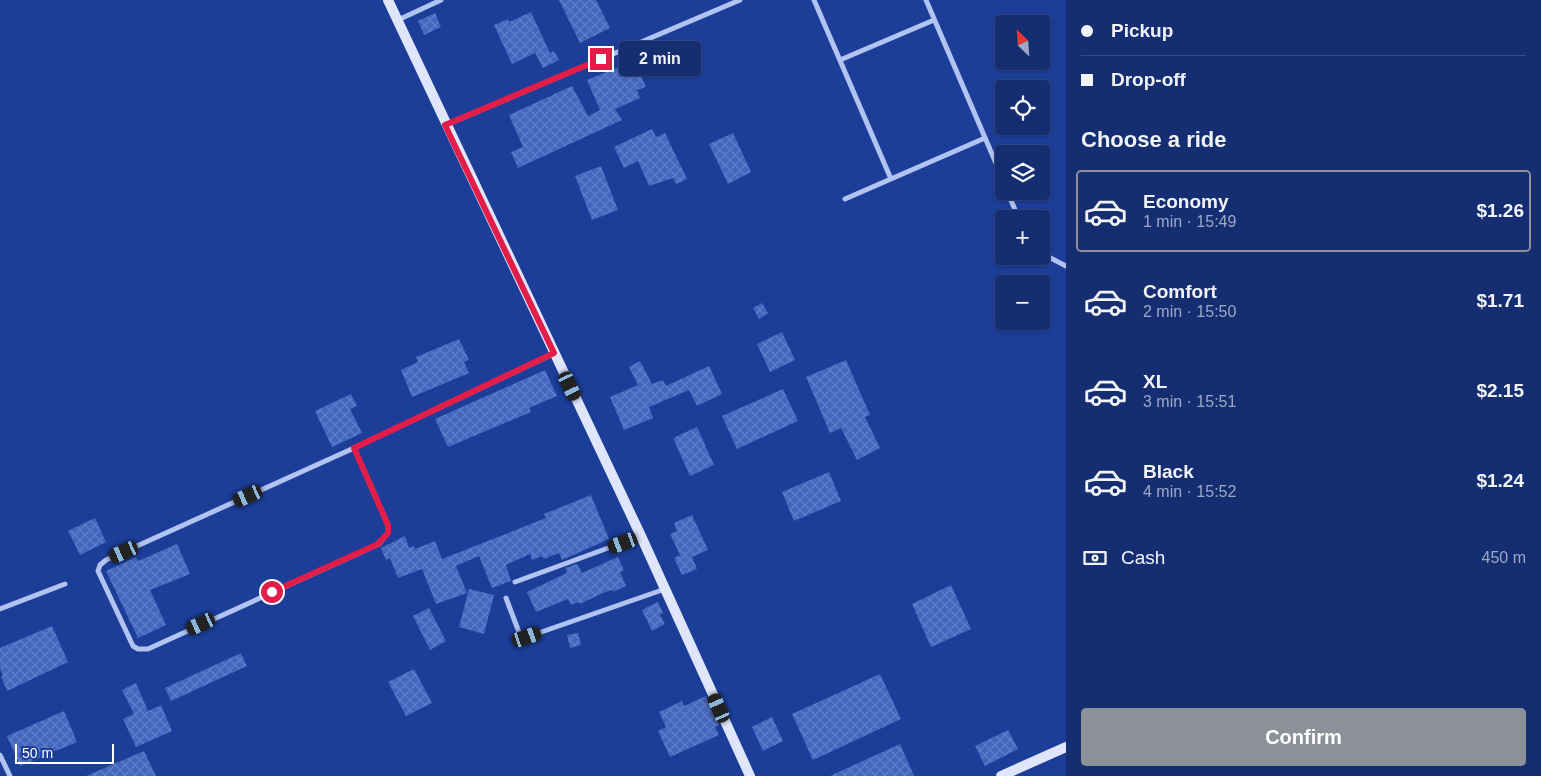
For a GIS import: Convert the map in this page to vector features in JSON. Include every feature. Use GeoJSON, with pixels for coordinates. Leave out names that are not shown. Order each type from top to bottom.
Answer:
{"type":"FeatureCollection","features":[{"type":"Feature","properties":{"kind":"street"},"geometry":{"type":"LineString","coordinates":[[388,0],[445,125],[666,589],[750,776]]}},
{"type":"Feature","properties":{"kind":"street"},"geometry":{"type":"LineString","coordinates":[[397,20],[441,0]]}},
{"type":"Feature","properties":{"kind":"street"},"geometry":{"type":"LineString","coordinates":[[445,125],[740,0]]}},
{"type":"Feature","properties":{"kind":"street"},"geometry":{"type":"LineString","coordinates":[[814,0],[891,178]]}},
{"type":"Feature","properties":{"kind":"street"},"geometry":{"type":"LineString","coordinates":[[926,0],[995,161]]}},
{"type":"Feature","properties":{"kind":"street"},"geometry":{"type":"LineString","coordinates":[[840,60],[934,20]]}},
{"type":"Feature","properties":{"kind":"street"},"geometry":{"type":"LineString","coordinates":[[845,199],[985,138]]}},
{"type":"Feature","properties":{"kind":"street"},"geometry":{"type":"LineString","coordinates":[[1050,258],[1066,266]]}},
{"type":"Feature","properties":{"kind":"street"},"geometry":{"type":"LineString","coordinates":[[354,448],[388,525],[388,533],[378,544],[148,649],[138,649],[133,646],[98,571],[100,565],[554,353]]}},
{"type":"Feature","properties":{"kind":"street"},"geometry":{"type":"LineString","coordinates":[[515,582],[641,536]]}},
{"type":"Feature","properties":{"kind":"street"},"geometry":{"type":"LineString","coordinates":[[0,609],[65,584]]}},
{"type":"Feature","properties":{"kind":"street"},"geometry":{"type":"LineString","coordinates":[[506,598],[520,635],[527,637],[666,589]]}},
{"type":"Feature","properties":{"kind":"street"},"geometry":{"type":"LineString","coordinates":[[1000,776],[1066,747]]}},
{"type":"Feature","properties":{"kind":"street"},"geometry":{"type":"LineString","coordinates":[[0,756],[10,776]]}},
{"type":"Feature","properties":{"kind":"building"},"geometry":{"type":"Polygon","coordinates":[[[559,0],[596,0],[610,28],[580,43],[559,0]]]}},
{"type":"Feature","properties":{"kind":"building"},"geometry":{"type":"Polygon","coordinates":[[[531,12],[550,53],[554,51],[559,60],[543,68],[535,53],[512,64],[494,25],[508,19],[509,22],[531,12]]]}},
{"type":"Feature","properties":{"kind":"building"},"geometry":{"type":"Polygon","coordinates":[[[435,13],[441,27],[424,35],[418,21],[435,13]]]}},
{"type":"Feature","properties":{"kind":"building"},"geometry":{"type":"Polygon","coordinates":[[[631,53],[646,87],[637,90],[640,98],[615,109],[622,120],[518,168],[511,152],[523,147],[509,115],[572,86],[588,116],[600,110],[587,80],[624,65],[621,57],[631,53]]]}},
{"type":"Feature","properties":{"kind":"building"},"geometry":{"type":"Polygon","coordinates":[[[652,129],[656,137],[665,133],[687,179],[676,184],[673,178],[649,186],[638,161],[624,168],[614,147],[652,129]]]}},
{"type":"Feature","properties":{"kind":"building"},"geometry":{"type":"Polygon","coordinates":[[[733,133],[751,172],[728,184],[709,144],[733,133]]]}},
{"type":"Feature","properties":{"kind":"building"},"geometry":{"type":"Polygon","coordinates":[[[601,166],[618,210],[592,220],[575,176],[601,166]]]}},
{"type":"Feature","properties":{"kind":"building"},"geometry":{"type":"Polygon","coordinates":[[[762,303],[768,313],[759,319],[753,308],[762,303]]]}},
{"type":"Feature","properties":{"kind":"building"},"geometry":{"type":"Polygon","coordinates":[[[782,332],[795,360],[770,372],[757,344],[782,332]]]}},
{"type":"Feature","properties":{"kind":"building"},"geometry":{"type":"Polygon","coordinates":[[[459,339],[469,360],[464,362],[469,373],[412,397],[401,370],[418,362],[416,357],[459,339]]]}},
{"type":"Feature","properties":{"kind":"building"},"geometry":{"type":"Polygon","coordinates":[[[846,360],[870,415],[865,417],[880,448],[857,460],[841,428],[830,433],[806,377],[846,360]]]}},
{"type":"Feature","properties":{"kind":"building"},"geometry":{"type":"Polygon","coordinates":[[[640,361],[652,384],[663,380],[666,386],[709,366],[722,394],[697,406],[689,390],[649,407],[653,418],[624,430],[610,397],[638,385],[629,367],[640,361]]]}},
{"type":"Feature","properties":{"kind":"building"},"geometry":{"type":"Polygon","coordinates":[[[545,370],[557,396],[529,408],[531,412],[448,447],[435,419],[545,370]]]}},
{"type":"Feature","properties":{"kind":"building"},"geometry":{"type":"Polygon","coordinates":[[[783,389],[798,421],[737,449],[722,416],[783,389]]]}},
{"type":"Feature","properties":{"kind":"building"},"geometry":{"type":"Polygon","coordinates":[[[351,394],[357,406],[350,409],[362,433],[332,447],[315,411],[351,394]]]}},
{"type":"Feature","properties":{"kind":"building"},"geometry":{"type":"Polygon","coordinates":[[[697,427],[714,465],[690,476],[673,438],[697,427]]]}},
{"type":"Feature","properties":{"kind":"building"},"geometry":{"type":"Polygon","coordinates":[[[829,472],[841,501],[794,521],[782,492],[829,472]]]}},
{"type":"Feature","properties":{"kind":"building"},"geometry":{"type":"Polygon","coordinates":[[[591,495],[609,539],[562,560],[559,553],[544,559],[542,556],[532,560],[530,554],[506,565],[511,581],[492,588],[479,556],[456,566],[467,593],[436,604],[422,569],[398,578],[390,558],[386,560],[381,548],[405,536],[409,548],[414,546],[415,549],[435,541],[442,559],[546,518],[544,514],[591,495]]]}},
{"type":"Feature","properties":{"kind":"building"},"geometry":{"type":"Polygon","coordinates":[[[692,515],[708,550],[692,557],[697,569],[682,575],[674,558],[680,555],[670,534],[677,531],[674,523],[692,515]]]}},
{"type":"Feature","properties":{"kind":"building"},"geometry":{"type":"Polygon","coordinates":[[[95,518],[106,542],[80,555],[68,531],[95,518]]]}},
{"type":"Feature","properties":{"kind":"building"},"geometry":{"type":"Polygon","coordinates":[[[177,544],[190,574],[150,590],[166,625],[138,638],[106,571],[136,557],[138,561],[177,544]]]}},
{"type":"Feature","properties":{"kind":"building"},"geometry":{"type":"Polygon","coordinates":[[[618,557],[624,570],[620,572],[626,586],[613,592],[613,590],[605,592],[580,604],[578,602],[571,605],[568,599],[536,612],[527,592],[567,573],[565,568],[577,564],[582,573],[618,557]]]}},
{"type":"Feature","properties":{"kind":"building"},"geometry":{"type":"Polygon","coordinates":[[[951,585],[971,629],[931,647],[912,604],[951,585]]]}},
{"type":"Feature","properties":{"kind":"building"},"geometry":{"type":"Polygon","coordinates":[[[469,589],[494,595],[484,634],[459,627],[469,589]]]}},
{"type":"Feature","properties":{"kind":"building"},"geometry":{"type":"Polygon","coordinates":[[[658,602],[663,613],[660,615],[665,624],[652,631],[642,610],[658,602]]]}},
{"type":"Feature","properties":{"kind":"building"},"geometry":{"type":"Polygon","coordinates":[[[429,608],[446,641],[430,650],[413,616],[429,608]]]}},
{"type":"Feature","properties":{"kind":"building"},"geometry":{"type":"Polygon","coordinates":[[[52,626],[68,662],[7,691],[1,676],[3,675],[0,668],[0,648],[52,626]]]}},
{"type":"Feature","properties":{"kind":"building"},"geometry":{"type":"Polygon","coordinates":[[[578,633],[581,645],[570,648],[567,635],[578,633]]]}},
{"type":"Feature","properties":{"kind":"building"},"geometry":{"type":"Polygon","coordinates":[[[241,653],[247,666],[171,701],[165,688],[241,653]]]}},
{"type":"Feature","properties":{"kind":"building"},"geometry":{"type":"Polygon","coordinates":[[[414,669],[432,703],[406,716],[388,682],[414,669]]]}},
{"type":"Feature","properties":{"kind":"building"},"geometry":{"type":"Polygon","coordinates":[[[880,674],[901,719],[813,760],[792,714],[880,674]]]}},
{"type":"Feature","properties":{"kind":"building"},"geometry":{"type":"Polygon","coordinates":[[[136,683],[148,711],[161,705],[172,731],[136,747],[123,719],[134,714],[122,690],[136,683]]]}},
{"type":"Feature","properties":{"kind":"building"},"geometry":{"type":"Polygon","coordinates":[[[706,696],[719,725],[715,727],[719,735],[670,757],[658,731],[666,727],[659,712],[682,701],[684,706],[706,696]]]}},
{"type":"Feature","properties":{"kind":"building"},"geometry":{"type":"Polygon","coordinates":[[[64,711],[77,742],[20,766],[7,736],[64,711]]]}},
{"type":"Feature","properties":{"kind":"building"},"geometry":{"type":"Polygon","coordinates":[[[772,717],[783,741],[763,751],[752,727],[772,717]]]}},
{"type":"Feature","properties":{"kind":"building"},"geometry":{"type":"Polygon","coordinates":[[[1008,730],[1018,749],[985,766],[975,746],[1008,730]]]}},
{"type":"Feature","properties":{"kind":"building"},"geometry":{"type":"Polygon","coordinates":[[[900,744],[914,776],[830,776],[900,744]]]}},
{"type":"Feature","properties":{"kind":"building"},"geometry":{"type":"Polygon","coordinates":[[[144,751],[156,776],[86,776],[144,751]]]}},
{"type":"Feature","properties":{"kind":"route"},"geometry":{"type":"LineString","coordinates":[[272,592],[378,544],[388,533],[388,525],[354,448],[554,353],[445,125],[601,59]]}}]}
